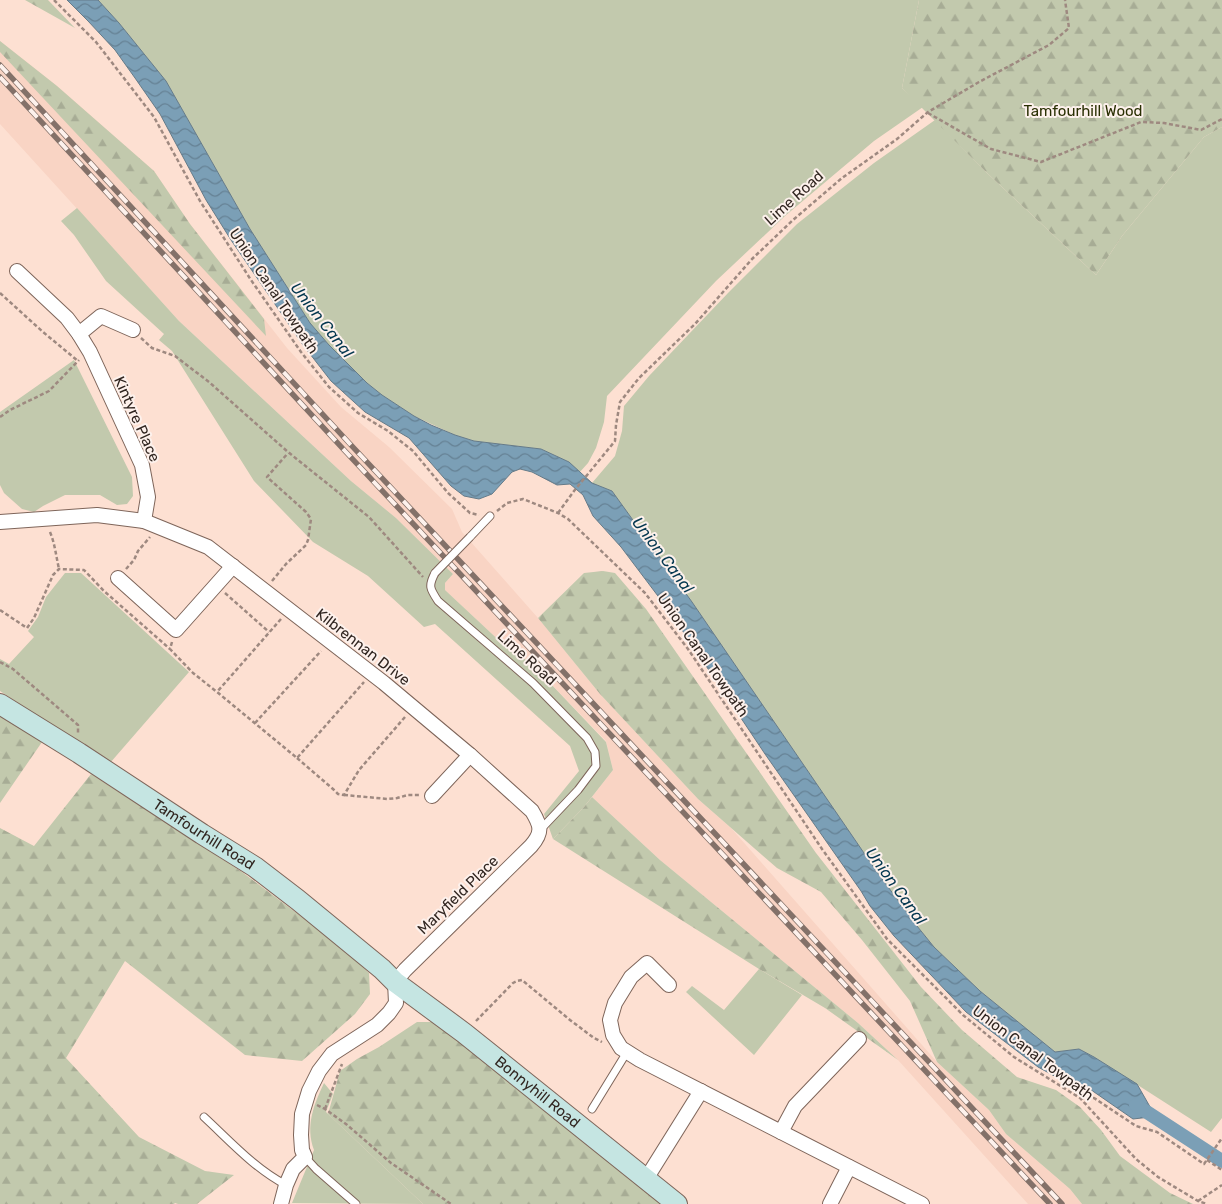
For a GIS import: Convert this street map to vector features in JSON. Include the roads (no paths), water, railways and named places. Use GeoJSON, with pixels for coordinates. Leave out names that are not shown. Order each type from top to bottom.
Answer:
{"type":"FeatureCollection","features":[{"type":"Feature","properties":{"kind":"main road","name":"Tamfourhill Road"},"geometry":{"type":"LineString","coordinates":[[0,704],[79,753],[255,868],[298,900],[382,969],[395,982]]}},
{"type":"Feature","properties":{"kind":"main road","name":"Bonnyhill Road"},"geometry":{"type":"LineString","coordinates":[[395,982],[464,1033],[677,1204]]}},
{"type":"Feature","properties":{"kind":"street","name":"Kintyre Place"},"geometry":{"type":"LineString","coordinates":[[17,271],[67,318],[90,352],[142,465],[148,497],[144,521]]}},
{"type":"Feature","properties":{"kind":"street"},"geometry":{"type":"LineString","coordinates":[[79,334],[101,316],[132,330]]}},
{"type":"Feature","properties":{"kind":"street","name":"Kilbrennan Drive"},"geometry":{"type":"LineString","coordinates":[[0,522],[97,515],[144,521],[208,546],[371,673],[470,755],[532,811],[538,821],[540,830]]}},
{"type":"Feature","properties":{"kind":"street"},"geometry":{"type":"LineString","coordinates":[[118,578],[176,630],[233,566]]}},
{"type":"Feature","properties":{"kind":"street"},"geometry":{"type":"LineString","coordinates":[[432,796],[470,755]]}},
{"type":"Feature","properties":{"kind":"street","name":"Maryfield Place"},"geometry":{"type":"LineString","coordinates":[[395,982],[538,839],[540,830]]}},
{"type":"Feature","properties":{"kind":"street"},"geometry":{"type":"LineString","coordinates":[[668,985],[647,963],[631,977],[615,1003],[610,1020],[613,1035],[623,1047],[640,1060],[922,1204]]}},
{"type":"Feature","properties":{"kind":"street"},"geometry":{"type":"LineString","coordinates":[[281,1204],[293,1169],[305,1157],[302,1150],[302,1114],[309,1091],[319,1071],[332,1054],[377,1025],[390,1013],[396,1003],[395,982]]}},
{"type":"Feature","properties":{"kind":"street"},"geometry":{"type":"LineString","coordinates":[[781,1132],[795,1106],[859,1039]]}},
{"type":"Feature","properties":{"kind":"street"},"geometry":{"type":"LineString","coordinates":[[646,1179],[701,1091]]}},
{"type":"Feature","properties":{"kind":"street"},"geometry":{"type":"LineString","coordinates":[[830,1204],[849,1167]]}},
{"type":"Feature","properties":{"kind":"lane","name":"Lime Road"},"geometry":{"type":"LineString","coordinates":[[490,516],[435,573],[430,582],[431,590],[438,601],[533,683],[587,738],[595,752],[596,766],[578,790],[540,830]]}},
{"type":"Feature","properties":{"kind":"lane"},"geometry":{"type":"LineString","coordinates":[[592,1109],[623,1047]]}},
{"type":"Feature","properties":{"kind":"lane"},"geometry":{"type":"LineString","coordinates":[[204,1117],[258,1168],[286,1185]]}},
{"type":"Feature","properties":{"kind":"lane"},"geometry":{"type":"LineString","coordinates":[[305,1157],[356,1204]]}},
{"type":"Feature","properties":{"kind":"water"},"geometry":{"type":"Polygon","coordinates":[[[67,0],[98,0],[166,81],[250,229],[310,323],[329,345],[367,383],[382,395],[431,425],[474,441],[541,449],[569,462],[592,483],[612,491],[692,602],[877,872],[934,947],[980,991],[1055,1052],[1079,1049],[1137,1084],[1153,1112],[1150,1117],[1133,1119],[1084,1085],[1069,1084],[1038,1067],[966,1012],[894,936],[870,906],[670,612],[621,547],[593,516],[583,495],[570,484],[557,485],[532,472],[520,469],[512,472],[492,494],[479,499],[464,496],[451,486],[409,438],[365,412],[331,381],[303,345],[231,240],[206,200],[160,114],[115,50],[67,0]]]}},
{"type":"Feature","properties":{"kind":"waterway","name":"Union Canal"},"geometry":{"type":"LineString","coordinates":[[1136,1105],[1222,1161]]}},
{"type":"Feature","properties":{"kind":"railway"},"geometry":{"type":"LineString","coordinates":[[0,65],[351,445],[1062,1204]]}},
{"type":"Feature","properties":{"kind":"railway"},"geometry":{"type":"LineString","coordinates":[[0,77],[345,451],[1050,1204]]}},
{"type":"Feature","properties":{"kind":"park label","name":"Tamfourhill Wood"},"geometry":{"type":"Point","coordinates":[1083,111]}}]}
